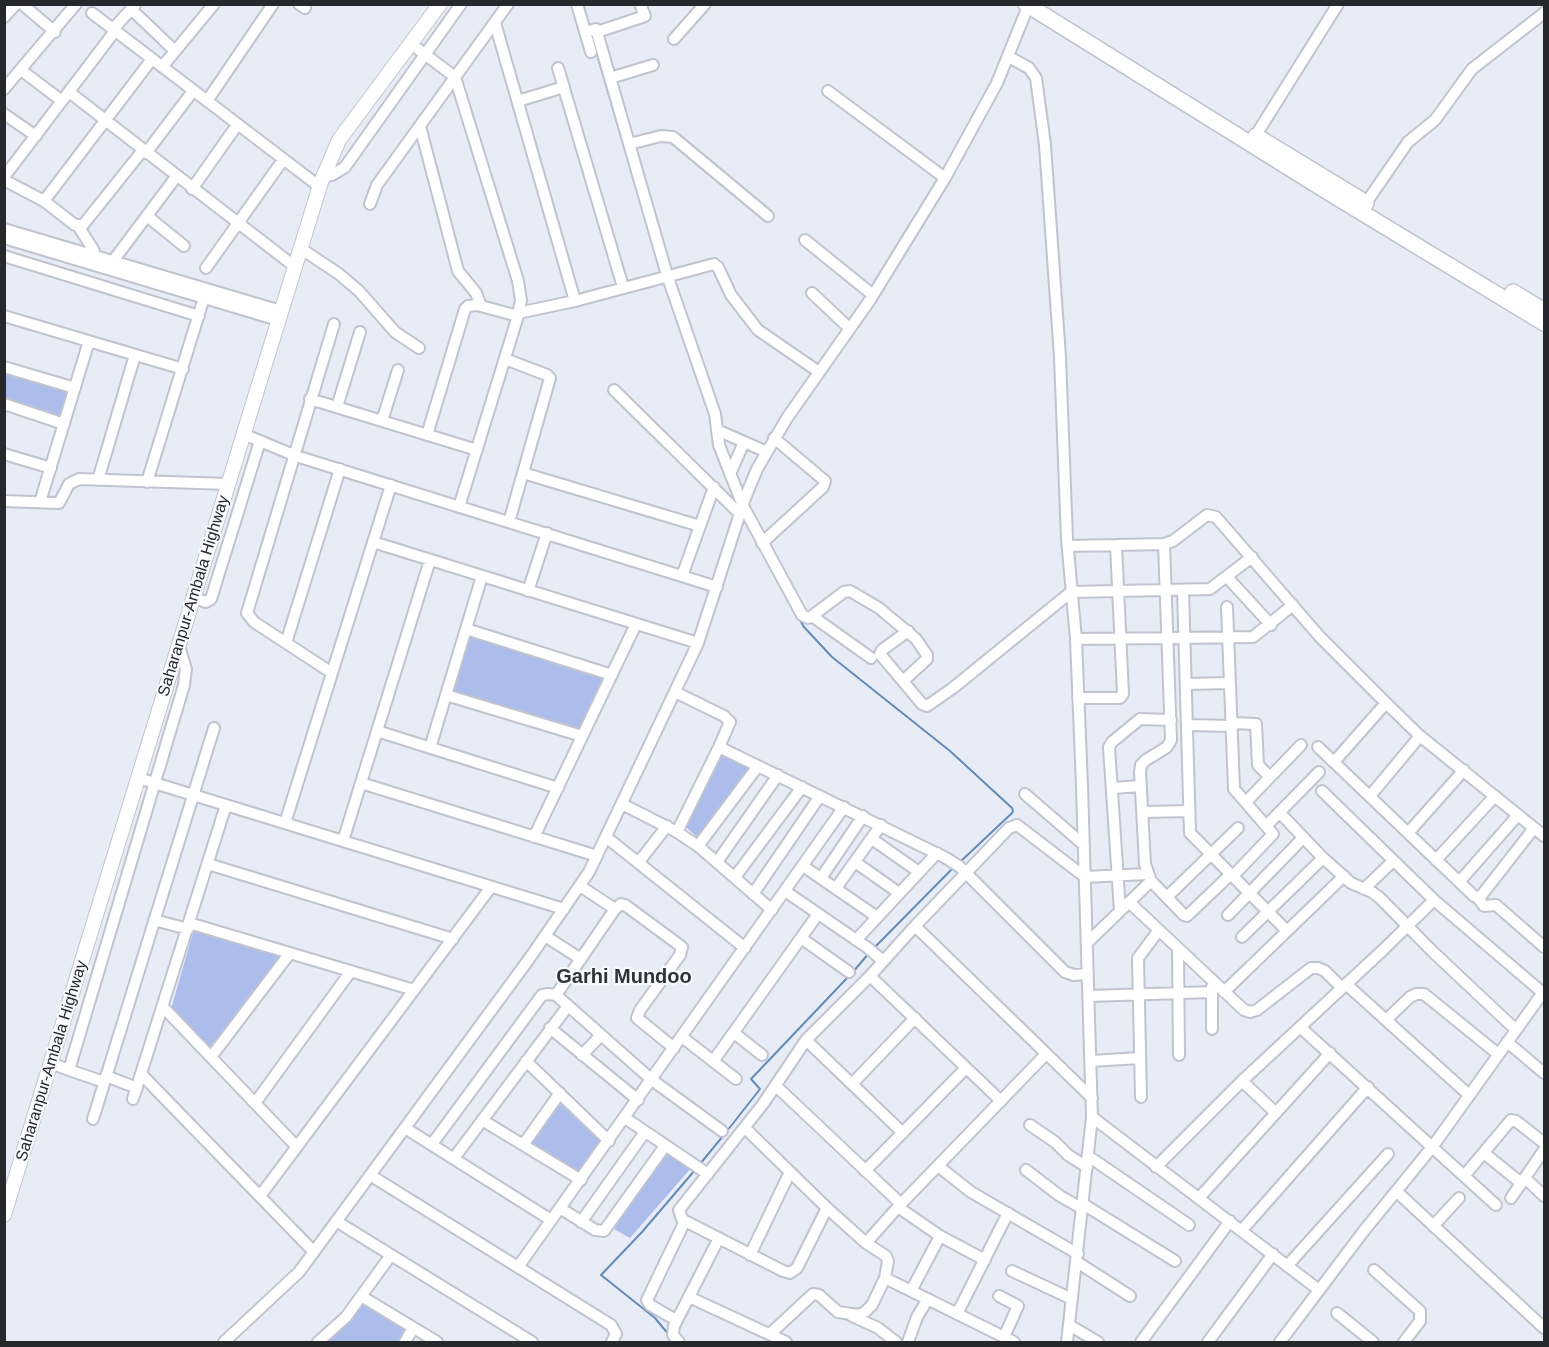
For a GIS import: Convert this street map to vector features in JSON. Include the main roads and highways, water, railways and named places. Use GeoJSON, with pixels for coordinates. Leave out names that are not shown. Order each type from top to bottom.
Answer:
{"type":"FeatureCollection","features":[{"type":"Feature","properties":{"kind":"highway"},"geometry":{"type":"LineString","coordinates":[[1045,4],[1545,311]]}},
{"type":"Feature","properties":{"kind":"highway"},"geometry":{"type":"LineString","coordinates":[[1028,5],[1328,192],[1545,323]]}},
{"type":"Feature","properties":{"kind":"main road","name":"Saharanpur-Ambala Highway"},"geometry":{"type":"LineString","coordinates":[[4,1215],[294,266],[322,182],[339,140],[440,4]]}},
{"type":"Feature","properties":{"kind":"waterway"},"geometry":{"type":"LineString","coordinates":[[583,4],[588,22]]}},
{"type":"Feature","properties":{"kind":"waterway"},"geometry":{"type":"LineString","coordinates":[[596,51],[646,221]]}},
{"type":"Feature","properties":{"kind":"waterway"},"geometry":{"type":"LineString","coordinates":[[729,483],[737,503]]}},
{"type":"Feature","properties":{"kind":"waterway"},"geometry":{"type":"LineString","coordinates":[[790,603],[804,627],[832,657],[950,751],[1012,808],[1012,813],[960,862]]}},
{"type":"Feature","properties":{"kind":"waterway"},"geometry":{"type":"LineString","coordinates":[[873,949],[953,868]]}},
{"type":"Feature","properties":{"kind":"waterway"},"geometry":{"type":"LineString","coordinates":[[853,972],[869,953]]}},
{"type":"Feature","properties":{"kind":"waterway"},"geometry":{"type":"LineString","coordinates":[[727,1131],[760,1089],[751,1079],[849,976]]}},
{"type":"Feature","properties":{"kind":"waterway"},"geometry":{"type":"LineString","coordinates":[[700,1164],[723,1136]]}},
{"type":"Feature","properties":{"kind":"waterway"},"geometry":{"type":"LineString","coordinates":[[669,1335],[655,1318],[601,1275],[642,1232],[695,1170]]}},
{"type":"Feature","properties":{"kind":"district","name":"Garhi Mundoo"},"geometry":{"type":"Point","coordinates":[624,977]}}]}
